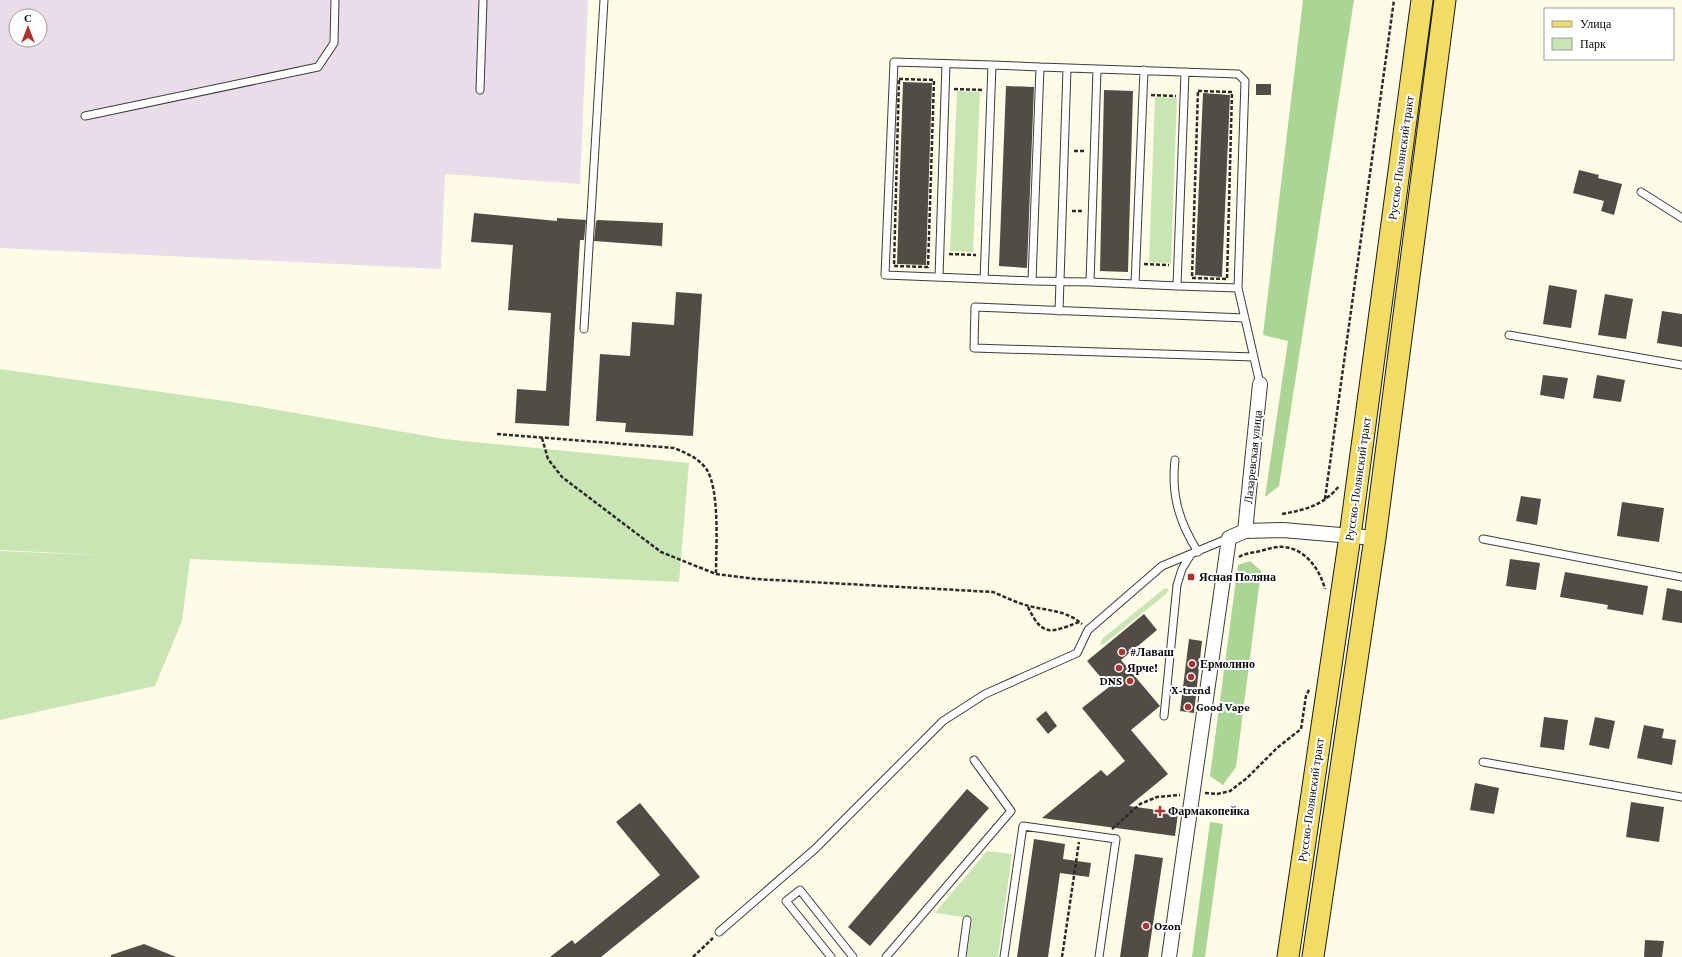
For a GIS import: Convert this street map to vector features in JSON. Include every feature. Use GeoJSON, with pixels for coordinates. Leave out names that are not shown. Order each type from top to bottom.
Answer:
{"type":"FeatureCollection","features":[{"type":"Feature","properties":{"kind":"main road","name":"Русско-Полянский тракт"},"geometry":{"type":"LineString","coordinates":[[1288,957],[1350,536],[1422,0]]}},
{"type":"Feature","properties":{"kind":"main road","name":"Русско-Полянский тракт"},"geometry":{"type":"LineString","coordinates":[[1313,957],[1375,538],[1445,0]]}},
{"type":"Feature","properties":{"kind":"street","name":"Лазаревская улица"},"geometry":{"type":"LineString","coordinates":[[1245,531],[1260,384]]}},
{"type":"Feature","properties":{"kind":"street"},"geometry":{"type":"LineString","coordinates":[[1169,957],[1229,538],[1245,531],[1283,530],[1375,538]]}},
{"type":"Feature","properties":{"kind":"lane"},"geometry":{"type":"LineString","coordinates":[[85,116],[318,67],[334,43],[335,0]]}},
{"type":"Feature","properties":{"kind":"lane"},"geometry":{"type":"LineString","coordinates":[[480,90],[483,0]]}},
{"type":"Feature","properties":{"kind":"lane"},"geometry":{"type":"LineString","coordinates":[[584,329],[604,0]]}},
{"type":"Feature","properties":{"kind":"lane"},"geometry":{"type":"LineString","coordinates":[[1238,288],[884,275],[894,62],[1238,74],[1245,81],[1238,288],[1260,384]]}},
{"type":"Feature","properties":{"kind":"lane"},"geometry":{"type":"LineString","coordinates":[[939,277],[946,64]]}},
{"type":"Feature","properties":{"kind":"lane"},"geometry":{"type":"LineString","coordinates":[[984,279],[992,65]]}},
{"type":"Feature","properties":{"kind":"lane"},"geometry":{"type":"LineString","coordinates":[[1032,280],[1040,67]]}},
{"type":"Feature","properties":{"kind":"lane"},"geometry":{"type":"LineString","coordinates":[[1059,311],[1067,68]]}},
{"type":"Feature","properties":{"kind":"lane"},"geometry":{"type":"LineString","coordinates":[[1090,282],[1096,69]]}},
{"type":"Feature","properties":{"kind":"lane"},"geometry":{"type":"LineString","coordinates":[[1135,284],[1144,70]]}},
{"type":"Feature","properties":{"kind":"lane"},"geometry":{"type":"LineString","coordinates":[[1177,286],[1185,72]]}},
{"type":"Feature","properties":{"kind":"lane"},"geometry":{"type":"LineString","coordinates":[[1641,192],[1682,218]]}},
{"type":"Feature","properties":{"kind":"lane"},"geometry":{"type":"LineString","coordinates":[[1245,318],[975,307],[974,348],[1254,357]]}},
{"type":"Feature","properties":{"kind":"lane"},"geometry":{"type":"LineString","coordinates":[[1509,335],[1682,365]]}},
{"type":"Feature","properties":{"kind":"lane"},"geometry":{"type":"LineString","coordinates":[[1176,460],[1173,480],[1175,499],[1187,535],[1198,552]]}},
{"type":"Feature","properties":{"kind":"lane"},"geometry":{"type":"LineString","coordinates":[[719,932],[815,849],[943,721],[985,694],[1077,653],[1088,630],[1162,566],[1190,556],[1229,538]]}},
{"type":"Feature","properties":{"kind":"lane"},"geometry":{"type":"LineString","coordinates":[[1483,539],[1682,577]]}},
{"type":"Feature","properties":{"kind":"lane"},"geometry":{"type":"LineString","coordinates":[[1164,716],[1178,584],[1182,569],[1190,556]]}},
{"type":"Feature","properties":{"kind":"lane"},"geometry":{"type":"LineString","coordinates":[[886,957],[1011,810],[974,760]]}},
{"type":"Feature","properties":{"kind":"lane"},"geometry":{"type":"LineString","coordinates":[[1483,762],[1682,798]]}},
{"type":"Feature","properties":{"kind":"lane"},"geometry":{"type":"LineString","coordinates":[[1004,957],[1023,826],[1116,839],[1099,957]]}},
{"type":"Feature","properties":{"kind":"lane"},"geometry":{"type":"LineString","coordinates":[[831,957],[786,901],[800,890],[853,957]]}},
{"type":"Feature","properties":{"kind":"lane"},"geometry":{"type":"LineString","coordinates":[[962,957],[967,920]]}},
{"type":"Feature","properties":{"kind":"path"},"geometry":{"type":"LineString","coordinates":[[1326,500],[1394,0]]}},
{"type":"Feature","properties":{"kind":"path"},"geometry":{"type":"LineString","coordinates":[[899,79],[934,80],[929,253],[928,267],[894,266],[899,79]]}},
{"type":"Feature","properties":{"kind":"path"},"geometry":{"type":"LineString","coordinates":[[934,89],[991,90]]}},
{"type":"Feature","properties":{"kind":"path"},"geometry":{"type":"LineString","coordinates":[[1198,91],[1232,92],[1227,279],[1192,278],[1198,96],[1198,91]]}},
{"type":"Feature","properties":{"kind":"path"},"geometry":{"type":"LineString","coordinates":[[1143,95],[1198,96]]}},
{"type":"Feature","properties":{"kind":"path"},"geometry":{"type":"LineString","coordinates":[[929,253],[985,255]]}},
{"type":"Feature","properties":{"kind":"path"},"geometry":{"type":"LineString","coordinates":[[1136,263],[1193,266]]}},
{"type":"Feature","properties":{"kind":"path"},"geometry":{"type":"LineString","coordinates":[[497,434],[674,448],[696,458],[707,470],[715,497],[716,574]]}},
{"type":"Feature","properties":{"kind":"path"},"geometry":{"type":"LineString","coordinates":[[542,438],[548,459],[562,477],[660,552],[716,574],[756,579],[993,592],[1028,606],[1059,611],[1073,617],[1088,630]]}},
{"type":"Feature","properties":{"kind":"path"},"geometry":{"type":"LineString","coordinates":[[1282,514],[1306,509],[1326,500],[1340,484],[1344,486]]}},
{"type":"Feature","properties":{"kind":"path"},"geometry":{"type":"LineString","coordinates":[[1235,560],[1242,555],[1278,547],[1288,548],[1303,554],[1310,560],[1316,568],[1326,592]]}},
{"type":"Feature","properties":{"kind":"path"},"geometry":{"type":"LineString","coordinates":[[1028,606],[1036,623],[1045,629],[1056,631],[1079,622]]}},
{"type":"Feature","properties":{"kind":"path"},"geometry":{"type":"LineString","coordinates":[[1110,838],[1113,827],[1140,804],[1157,797],[1193,793],[1217,794],[1230,791],[1247,778],[1272,753],[1301,729],[1306,696],[1311,684]]}},
{"type":"Feature","properties":{"kind":"path"},"geometry":{"type":"LineString","coordinates":[[1062,957],[1080,834]]}},
{"type":"Feature","properties":{"kind":"path"},"geometry":{"type":"LineString","coordinates":[[693,957],[719,932]]}},
{"type":"Feature","properties":{"kind":"shaded area"},"geometry":{"type":"Polygon","coordinates":[[[0,0],[588,0],[580,184],[445,174],[441,269],[0,248],[0,0]]]}},
{"type":"Feature","properties":{"kind":"green space"},"geometry":{"type":"Polygon","coordinates":[[[1303,0],[1354,0],[1279,486],[1265,497],[1288,341],[1263,335],[1303,0]]]}},
{"type":"Feature","properties":{"kind":"green space"},"geometry":{"type":"Polygon","coordinates":[[[957,91],[980,92],[973,252],[950,251],[957,91]]]}},
{"type":"Feature","properties":{"kind":"green space"},"geometry":{"type":"Polygon","coordinates":[[[1155,97],[1177,98],[1171,263],[1149,262],[1155,97]]]}},
{"type":"Feature","properties":{"kind":"green space"},"geometry":{"type":"Polygon","coordinates":[[[0,369],[232,402],[444,439],[689,463],[679,582],[190,559],[182,621],[155,686],[0,720],[0,551],[118,556],[0,550],[0,369]]]}},
{"type":"Feature","properties":{"kind":"green space"},"geometry":{"type":"Polygon","coordinates":[[[1250,561],[1261,571],[1236,767],[1223,785],[1210,776],[1238,565],[1250,561]]]}},
{"type":"Feature","properties":{"kind":"green space"},"geometry":{"type":"Polygon","coordinates":[[[1165,588],[1169,589],[1166,594],[1104,644],[1100,644],[1103,638],[1165,588]]]}},
{"type":"Feature","properties":{"kind":"green space"},"geometry":{"type":"Polygon","coordinates":[[[1210,822],[1223,824],[1205,957],[1192,957],[1210,822]]]}},
{"type":"Feature","properties":{"kind":"green space"},"geometry":{"type":"Polygon","coordinates":[[[987,851],[1012,854],[998,957],[967,957],[972,918],[935,913],[987,851]]]}},
{"type":"Feature","properties":{"kind":"building"},"geometry":{"type":"Polygon","coordinates":[[[903,82],[932,83],[926,265],[897,264],[903,82]]]}},
{"type":"Feature","properties":{"kind":"building"},"geometry":{"type":"Polygon","coordinates":[[[1256,84],[1271,84],[1271,95],[1256,95],[1256,84]]]}},
{"type":"Feature","properties":{"kind":"building"},"geometry":{"type":"Polygon","coordinates":[[[1006,86],[1034,87],[1027,268],[999,266],[1006,86]]]}},
{"type":"Feature","properties":{"kind":"building"},"geometry":{"type":"Polygon","coordinates":[[[1104,90],[1133,91],[1128,272],[1100,271],[1104,90]]]}},
{"type":"Feature","properties":{"kind":"building"},"geometry":{"type":"Polygon","coordinates":[[[1203,93],[1230,95],[1222,277],[1195,275],[1203,93]]]}},
{"type":"Feature","properties":{"kind":"building"},"geometry":{"type":"Polygon","coordinates":[[[1579,170],[1599,175],[1598,178],[1622,184],[1614,215],[1601,211],[1604,201],[1573,193],[1579,170]]]}},
{"type":"Feature","properties":{"kind":"building"},"geometry":{"type":"Polygon","coordinates":[[[474,213],[557,221],[557,218],[586,220],[584,240],[580,240],[569,426],[515,423],[517,389],[546,391],[551,313],[508,310],[513,245],[471,242],[474,213]]]}},
{"type":"Feature","properties":{"kind":"building"},"geometry":{"type":"Polygon","coordinates":[[[596,221],[663,223],[662,246],[594,241],[596,221]]]}},
{"type":"Feature","properties":{"kind":"building"},"geometry":{"type":"Polygon","coordinates":[[[1549,285],[1577,290],[1571,328],[1543,324],[1549,285]]]}},
{"type":"Feature","properties":{"kind":"building"},"geometry":{"type":"Polygon","coordinates":[[[676,292],[702,294],[693,436],[625,432],[626,423],[596,421],[600,354],[630,356],[632,322],[674,325],[676,292]]]}},
{"type":"Feature","properties":{"kind":"building"},"geometry":{"type":"Polygon","coordinates":[[[1605,294],[1633,299],[1626,339],[1598,335],[1605,294]]]}},
{"type":"Feature","properties":{"kind":"building"},"geometry":{"type":"Polygon","coordinates":[[[1662,311],[1682,314],[1682,347],[1657,343],[1662,311]]]}},
{"type":"Feature","properties":{"kind":"building"},"geometry":{"type":"Polygon","coordinates":[[[1543,375],[1568,378],[1564,399],[1540,395],[1543,375]]]}},
{"type":"Feature","properties":{"kind":"building"},"geometry":{"type":"Polygon","coordinates":[[[1597,375],[1625,380],[1621,402],[1593,398],[1597,375]]]}},
{"type":"Feature","properties":{"kind":"building"},"geometry":{"type":"Polygon","coordinates":[[[1521,496],[1541,499],[1537,525],[1516,521],[1521,496]]]}},
{"type":"Feature","properties":{"kind":"building"},"geometry":{"type":"Polygon","coordinates":[[[1622,502],[1664,508],[1659,542],[1617,536],[1622,502]]]}},
{"type":"Feature","properties":{"kind":"building"},"geometry":{"type":"Polygon","coordinates":[[[1510,559],[1540,563],[1536,590],[1506,586],[1510,559]]]}},
{"type":"Feature","properties":{"kind":"building"},"geometry":{"type":"Polygon","coordinates":[[[1565,572],[1648,586],[1643,615],[1607,609],[1608,605],[1560,597],[1565,572]]]}},
{"type":"Feature","properties":{"kind":"building"},"geometry":{"type":"Polygon","coordinates":[[[1667,588],[1682,591],[1682,623],[1662,620],[1667,588]]]}},
{"type":"Feature","properties":{"kind":"building"},"geometry":{"type":"Polygon","coordinates":[[[1144,614],[1157,630],[1121,660],[1160,706],[1131,730],[1168,774],[1129,806],[1178,813],[1175,836],[1042,818],[1101,770],[1107,776],[1125,761],[1082,708],[1109,687],[1087,661],[1144,614]]]}},
{"type":"Feature","properties":{"kind":"building"},"geometry":{"type":"Polygon","coordinates":[[[1189,639],[1202,641],[1194,713],[1180,711],[1189,639]]]}},
{"type":"Feature","properties":{"kind":"building"},"geometry":{"type":"Polygon","coordinates":[[[1046,711],[1057,726],[1048,734],[1036,719],[1046,711]]]}},
{"type":"Feature","properties":{"kind":"building"},"geometry":{"type":"Polygon","coordinates":[[[1544,717],[1568,720],[1564,750],[1540,747],[1544,717]]]}},
{"type":"Feature","properties":{"kind":"building"},"geometry":{"type":"Polygon","coordinates":[[[1595,717],[1615,721],[1609,749],[1589,745],[1595,717]]]}},
{"type":"Feature","properties":{"kind":"building"},"geometry":{"type":"Polygon","coordinates":[[[1644,725],[1664,729],[1662,738],[1676,740],[1672,765],[1637,758],[1644,725]]]}},
{"type":"Feature","properties":{"kind":"building"},"geometry":{"type":"Polygon","coordinates":[[[1475,783],[1499,788],[1494,814],[1470,810],[1475,783]]]}},
{"type":"Feature","properties":{"kind":"building"},"geometry":{"type":"Polygon","coordinates":[[[967,789],[989,808],[870,946],[848,927],[967,789]]]}},
{"type":"Feature","properties":{"kind":"building"},"geometry":{"type":"Polygon","coordinates":[[[1631,802],[1664,807],[1659,842],[1626,837],[1631,802]]]}},
{"type":"Feature","properties":{"kind":"building"},"geometry":{"type":"Polygon","coordinates":[[[640,803],[700,877],[601,957],[550,957],[572,940],[575,944],[660,875],[616,822],[640,803]]]}},
{"type":"Feature","properties":{"kind":"building"},"geometry":{"type":"Polygon","coordinates":[[[1034,839],[1065,844],[1063,859],[1091,863],[1089,877],[1060,873],[1048,957],[1017,957],[1034,839]]]}},
{"type":"Feature","properties":{"kind":"building"},"geometry":{"type":"Polygon","coordinates":[[[1135,854],[1163,858],[1148,957],[1120,957],[1135,854]]]}},
{"type":"Feature","properties":{"kind":"building"},"geometry":{"type":"Polygon","coordinates":[[[1645,940],[1664,941],[1662,957],[1644,957],[1645,940]]]}},
{"type":"Feature","properties":{"kind":"building"},"geometry":{"type":"Polygon","coordinates":[[[144,944],[176,957],[111,957],[111,955],[144,944]]]}},
{"type":"Feature","properties":{"kind":"place","name":"Ясная Поляна"},"geometry":{"type":"Point","coordinates":[1191,577]}},
{"type":"Feature","properties":{"kind":"place","name":"#Лаваш"},"geometry":{"type":"Point","coordinates":[1122,652]}},
{"type":"Feature","properties":{"kind":"place","name":"Ермолино"},"geometry":{"type":"Point","coordinates":[1192,664]}},
{"type":"Feature","properties":{"kind":"place","name":"Ярче!"},"geometry":{"type":"Point","coordinates":[1119,668]}},
{"type":"Feature","properties":{"kind":"place","name":"X-trend"},"geometry":{"type":"Point","coordinates":[1191,677]}},
{"type":"Feature","properties":{"kind":"place","name":"DNS"},"geometry":{"type":"Point","coordinates":[1130,681]}},
{"type":"Feature","properties":{"kind":"place","name":"Good Vape"},"geometry":{"type":"Point","coordinates":[1188,707]}},
{"type":"Feature","properties":{"kind":"place","name":"Фармакопейка"},"geometry":{"type":"Point","coordinates":[1160,811]}},
{"type":"Feature","properties":{"kind":"place","name":"Ozon"},"geometry":{"type":"Point","coordinates":[1146,926]}}]}
